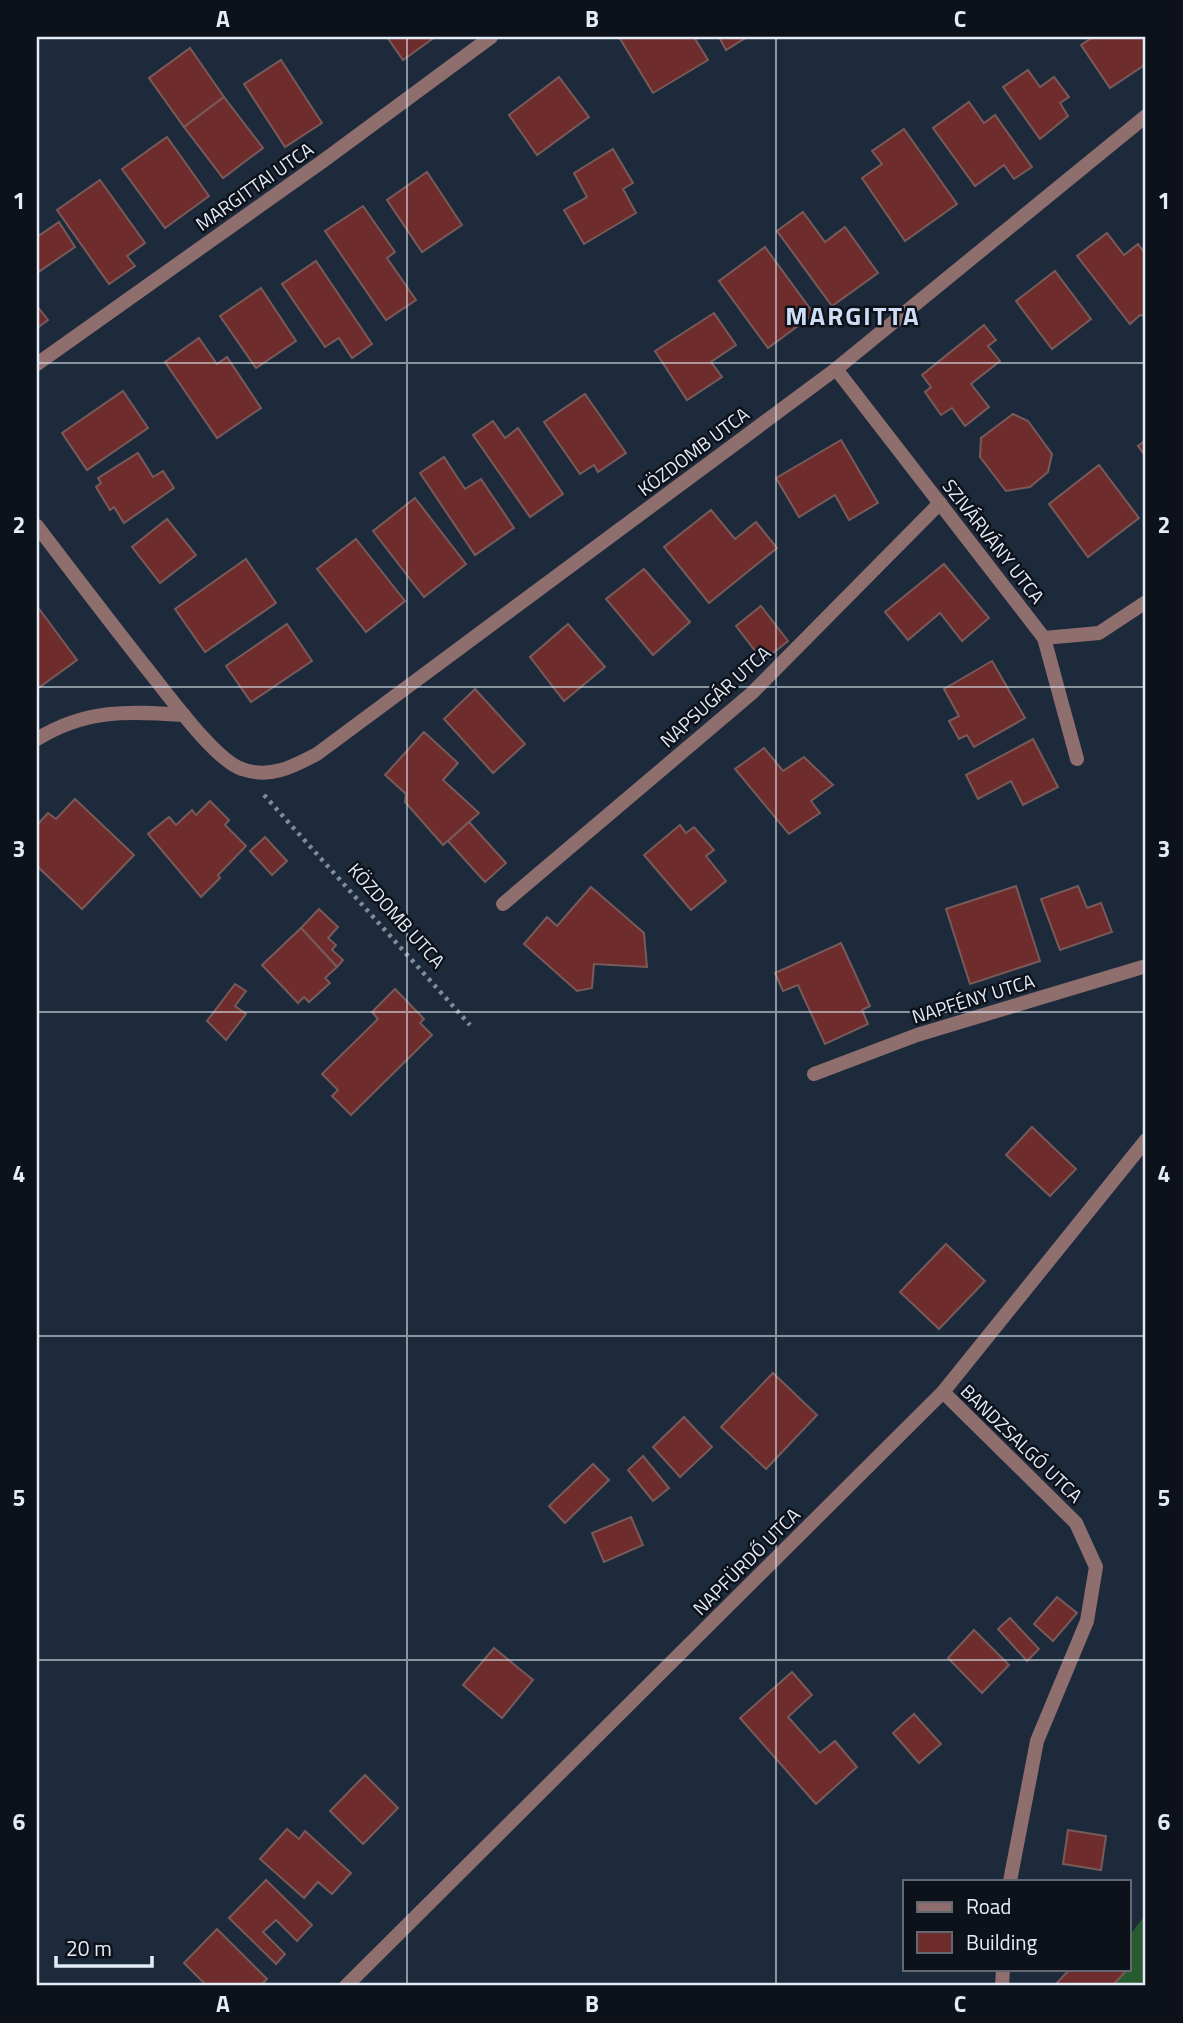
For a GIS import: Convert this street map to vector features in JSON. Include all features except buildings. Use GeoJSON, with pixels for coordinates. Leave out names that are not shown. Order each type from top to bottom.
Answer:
{"type":"FeatureCollection","features":[{"type":"Feature","properties":{"kind":"street","name":"MARGITTAI UTCA"},"geometry":{"type":"LineString","coordinates":[[37,364],[323,161],[491,37]]}},
{"type":"Feature","properties":{"kind":"street","name":"KÖZDOMB UTCA"},"geometry":{"type":"LineString","coordinates":[[240,769],[263,774],[287,770],[317,754],[836,369],[1146,116]]}},
{"type":"Feature","properties":{"kind":"street","name":"SZIVÁRVÁNY UTCA"},"geometry":{"type":"LineString","coordinates":[[836,369],[1044,638],[1077,759]]}},
{"type":"Feature","properties":{"kind":"street","name":"NAPSUGÁR UTCA"},"geometry":{"type":"LineString","coordinates":[[503,904],[752,693],[940,503]]}},
{"type":"Feature","properties":{"kind":"street"},"geometry":{"type":"LineString","coordinates":[[37,526],[184,715],[224,758],[240,769]]}},
{"type":"Feature","properties":{"kind":"street"},"geometry":{"type":"LineString","coordinates":[[1044,638],[1099,633],[1146,602]]}},
{"type":"Feature","properties":{"kind":"street"},"geometry":{"type":"LineString","coordinates":[[37,739],[51,730],[89,716],[140,712],[184,715]]}},
{"type":"Feature","properties":{"kind":"street","name":"NAPFÉNY UTCA"},"geometry":{"type":"LineString","coordinates":[[814,1074],[917,1035],[1146,966]]}},
{"type":"Feature","properties":{"kind":"street","name":"NAPFÜRDŐ UTCA"},"geometry":{"type":"LineString","coordinates":[[346,1986],[943,1392],[1146,1140]]}},
{"type":"Feature","properties":{"kind":"street","name":"BANDZSALGÓ UTCA"},"geometry":{"type":"LineString","coordinates":[[943,1392],[1076,1523],[1096,1567],[1087,1621],[1037,1741],[1010,1880]]}},
{"type":"Feature","properties":{"kind":"path","name":"KÖZDOMB UTCA"},"geometry":{"type":"LineString","coordinates":[[240,769],[470,1025]]}},
{"type":"Feature","properties":{"kind":"green space"},"geometry":{"type":"Polygon","coordinates":[[[1146,1914],[1146,1986],[1089,1986],[1102,1970],[1130,1970],[1130,1935],[1146,1914]]]}},
{"type":"Feature","properties":{"kind":"district","name":"MARGITTA"},"geometry":{"type":"Point","coordinates":[853,315]}}]}
